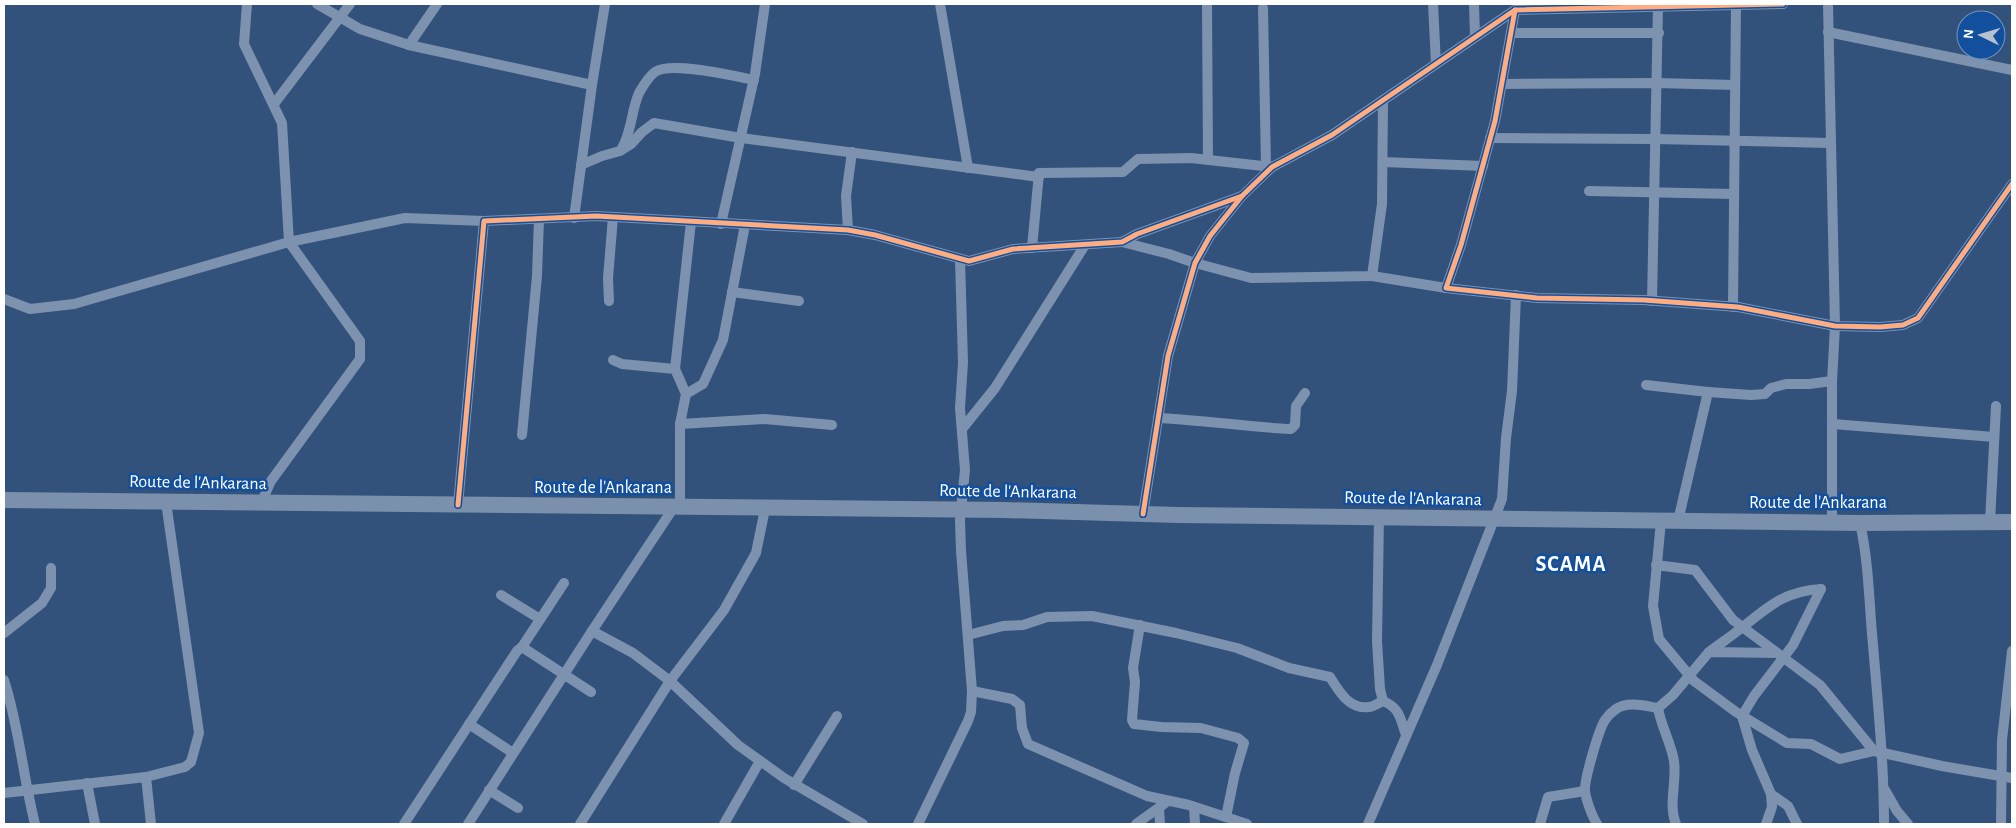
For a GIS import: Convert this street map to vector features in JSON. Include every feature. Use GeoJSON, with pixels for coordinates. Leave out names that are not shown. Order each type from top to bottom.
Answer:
{"type":"FeatureCollection","features":[{"type":"Feature","properties":{"kind":"main road","name":"Route de l'Ankarana"},"geometry":{"type":"LineString","coordinates":[[4,500],[961,510],[1832,523],[2012,522]]}},
{"type":"Feature","properties":{"kind":"street"},"geometry":{"type":"LineString","coordinates":[[247,4],[244,44],[282,122],[289,242],[360,341],[360,359],[271,480],[261,503]]}},
{"type":"Feature","properties":{"kind":"street"},"geometry":{"type":"LineString","coordinates":[[317,4],[360,29],[409,45],[592,85]]}},
{"type":"Feature","properties":{"kind":"street"},"geometry":{"type":"LineString","coordinates":[[274,104],[350,4]]}},
{"type":"Feature","properties":{"kind":"street"},"geometry":{"type":"LineString","coordinates":[[409,45],[437,4]]}},
{"type":"Feature","properties":{"kind":"street"},"geometry":{"type":"LineString","coordinates":[[574,218],[605,4]]}},
{"type":"Feature","properties":{"kind":"street"},"geometry":{"type":"LineString","coordinates":[[721,224],[754,80],[764,4]]}},
{"type":"Feature","properties":{"kind":"street"},"geometry":{"type":"LineString","coordinates":[[940,4],[968,168]]}},
{"type":"Feature","properties":{"kind":"street"},"geometry":{"type":"LineString","coordinates":[[1433,4],[1436,64]]}},
{"type":"Feature","properties":{"kind":"street"},"geometry":{"type":"LineString","coordinates":[[1474,4],[1475,38]]}},
{"type":"Feature","properties":{"kind":"street"},"geometry":{"type":"LineString","coordinates":[[1733,306],[1736,4]]}},
{"type":"Feature","properties":{"kind":"street"},"geometry":{"type":"LineString","coordinates":[[1143,514],[1168,356],[1195,263],[1210,236],[1242,196],[1269,167],[1332,135],[1515,10],[1783,4]]}},
{"type":"Feature","properties":{"kind":"street"},"geometry":{"type":"LineString","coordinates":[[1828,4],[1835,326],[1832,381],[1832,523]]}},
{"type":"Feature","properties":{"kind":"street"},"geometry":{"type":"LineString","coordinates":[[1207,5],[1208,160]]}},
{"type":"Feature","properties":{"kind":"street"},"geometry":{"type":"LineString","coordinates":[[1652,301],[1656,83],[1659,33],[1658,6]]}},
{"type":"Feature","properties":{"kind":"street"},"geometry":{"type":"LineString","coordinates":[[1263,8],[1269,167]]}},
{"type":"Feature","properties":{"kind":"street"},"geometry":{"type":"LineString","coordinates":[[1446,288],[1461,245],[1490,138],[1515,10]]}},
{"type":"Feature","properties":{"kind":"street"},"geometry":{"type":"LineString","coordinates":[[1828,32],[2012,70]]}},
{"type":"Feature","properties":{"kind":"street"},"geometry":{"type":"LineString","coordinates":[[1511,33],[1659,33]]}},
{"type":"Feature","properties":{"kind":"street"},"geometry":{"type":"LineString","coordinates":[[620,151],[629,137],[638,95],[645,82],[656,71],[670,67],[754,80]]}},
{"type":"Feature","properties":{"kind":"street"},"geometry":{"type":"LineString","coordinates":[[1502,84],[1656,83],[1735,85]]}},
{"type":"Feature","properties":{"kind":"street"},"geometry":{"type":"LineString","coordinates":[[1372,276],[1382,204],[1383,100]]}},
{"type":"Feature","properties":{"kind":"street"},"geometry":{"type":"LineString","coordinates":[[581,165],[620,151],[631,144],[654,123],[741,138],[1039,177]]}},
{"type":"Feature","properties":{"kind":"street"},"geometry":{"type":"LineString","coordinates":[[1490,138],[1830,143]]}},
{"type":"Feature","properties":{"kind":"street"},"geometry":{"type":"LineString","coordinates":[[848,230],[846,196],[852,152]]}},
{"type":"Feature","properties":{"kind":"street"},"geometry":{"type":"LineString","coordinates":[[1032,248],[1039,173],[1123,172],[1138,159],[1192,158],[1269,167]]}},
{"type":"Feature","properties":{"kind":"street"},"geometry":{"type":"LineString","coordinates":[[1383,162],[1482,166]]}},
{"type":"Feature","properties":{"kind":"street"},"geometry":{"type":"LineString","coordinates":[[4,300],[30,309],[74,304],[289,242],[405,218],[484,221],[613,217],[848,230],[875,235],[969,261],[1013,249],[1122,242],[1252,278],[1372,276],[1446,288],[1537,298],[1652,301],[1733,306],[1835,326],[1880,327],[1903,325],[1918,318],[2012,184]]}},
{"type":"Feature","properties":{"kind":"street"},"geometry":{"type":"LineString","coordinates":[[1589,191],[1654,194],[1734,194]]}},
{"type":"Feature","properties":{"kind":"street"},"geometry":{"type":"LineString","coordinates":[[1122,242],[1137,234],[1242,196]]}},
{"type":"Feature","properties":{"kind":"street"},"geometry":{"type":"LineString","coordinates":[[609,301],[608,278],[613,217]]}},
{"type":"Feature","properties":{"kind":"street"},"geometry":{"type":"LineString","coordinates":[[522,435],[538,276],[539,219]]}},
{"type":"Feature","properties":{"kind":"street"},"geometry":{"type":"LineString","coordinates":[[458,505],[484,221]]}},
{"type":"Feature","properties":{"kind":"street"},"geometry":{"type":"LineString","coordinates":[[468,824],[563,674],[677,507],[680,424],[686,394],[675,369],[691,222]]}},
{"type":"Feature","properties":{"kind":"street"},"geometry":{"type":"LineString","coordinates":[[686,394],[702,384],[722,340],[745,225]]}},
{"type":"Feature","properties":{"kind":"street"},"geometry":{"type":"LineString","coordinates":[[962,429],[995,388],[1085,245]]}},
{"type":"Feature","properties":{"kind":"street"},"geometry":{"type":"LineString","coordinates":[[918,824],[971,712],[972,691],[961,551],[961,510],[965,470],[960,408],[963,363],[960,259]]}},
{"type":"Feature","properties":{"kind":"street"},"geometry":{"type":"LineString","coordinates":[[732,292],[799,301]]}},
{"type":"Feature","properties":{"kind":"street"},"geometry":{"type":"LineString","coordinates":[[1368,824],[1437,664],[1496,519],[1502,499],[1506,438],[1512,391],[1516,296]]}},
{"type":"Feature","properties":{"kind":"street"},"geometry":{"type":"LineString","coordinates":[[613,360],[622,364],[675,369]]}},
{"type":"Feature","properties":{"kind":"street"},"geometry":{"type":"LineString","coordinates":[[1646,385],[1751,395],[1765,394],[1771,388],[1786,384],[1832,381]]}},
{"type":"Feature","properties":{"kind":"street"},"geometry":{"type":"LineString","coordinates":[[1678,521],[1708,392]]}},
{"type":"Feature","properties":{"kind":"street"},"geometry":{"type":"LineString","coordinates":[[1158,418],[1206,420],[1254,427],[1291,429],[1295,425],[1296,406],[1305,393]]}},
{"type":"Feature","properties":{"kind":"street"},"geometry":{"type":"LineString","coordinates":[[1990,522],[1996,406]]}},
{"type":"Feature","properties":{"kind":"street"},"geometry":{"type":"LineString","coordinates":[[680,424],[765,420],[832,425]]}},
{"type":"Feature","properties":{"kind":"street"},"geometry":{"type":"LineString","coordinates":[[1833,424],[1994,437]]}},
{"type":"Feature","properties":{"kind":"street"},"geometry":{"type":"LineString","coordinates":[[4,793],[146,777],[185,767],[192,762],[199,733],[166,502]]}},
{"type":"Feature","properties":{"kind":"street"},"geometry":{"type":"LineString","coordinates":[[580,824],[670,681],[724,610],[756,553],[765,509]]}},
{"type":"Feature","properties":{"kind":"street"},"geometry":{"type":"LineString","coordinates":[[1379,517],[1377,640],[1380,689],[1383,701],[1397,709],[1406,735]]}},
{"type":"Feature","properties":{"kind":"street"},"geometry":{"type":"LineString","coordinates":[[1661,521],[1652,606],[1659,639],[1694,681],[1742,716],[1787,743],[1811,744],[1840,759],[1877,752],[2007,777]]}},
{"type":"Feature","properties":{"kind":"street"},"geometry":{"type":"LineString","coordinates":[[1860,523],[1867,564],[1879,715],[1877,752],[1884,787],[1884,824]]}},
{"type":"Feature","properties":{"kind":"street"},"geometry":{"type":"LineString","coordinates":[[1656,565],[1695,570],[1733,620],[1820,685],[1877,752]]}},
{"type":"Feature","properties":{"kind":"street"},"geometry":{"type":"LineString","coordinates":[[4,633],[42,603],[52,588],[51,568]]}},
{"type":"Feature","properties":{"kind":"street"},"geometry":{"type":"LineString","coordinates":[[404,824],[517,651],[522,647],[564,583]]}},
{"type":"Feature","properties":{"kind":"street"},"geometry":{"type":"LineString","coordinates":[[1597,824],[1591,814],[1585,791],[1596,742],[1605,720],[1616,709],[1627,705],[1658,708],[1673,695],[1709,652],[1743,628],[1764,610],[1783,597],[1802,590],[1821,589],[1793,645],[1780,656],[1742,716],[1752,750],[1771,794],[1772,807],[1766,824]]}},
{"type":"Feature","properties":{"kind":"street"},"geometry":{"type":"LineString","coordinates":[[501,595],[540,620]]}},
{"type":"Feature","properties":{"kind":"street"},"geometry":{"type":"LineString","coordinates":[[968,635],[1003,626],[1023,625],[1047,617],[1092,616],[1140,625],[1237,648],[1289,668],[1330,677],[1344,698],[1354,705],[1369,707],[1383,701]]}},
{"type":"Feature","properties":{"kind":"street"},"geometry":{"type":"LineString","coordinates":[[1140,625],[1133,668],[1135,682],[1132,720],[1134,724],[1161,728],[1201,728],[1238,738],[1244,743],[1235,773],[1226,817]]}},
{"type":"Feature","properties":{"kind":"street"},"geometry":{"type":"LineString","coordinates":[[592,631],[633,653],[670,681],[738,745],[760,761],[794,785],[863,824]]}},
{"type":"Feature","properties":{"kind":"street"},"geometry":{"type":"LineString","coordinates":[[522,647],[591,692]]}},
{"type":"Feature","properties":{"kind":"street"},"geometry":{"type":"LineString","coordinates":[[2001,824],[2007,777],[2002,740],[2012,650]]}},
{"type":"Feature","properties":{"kind":"street"},"geometry":{"type":"LineString","coordinates":[[1709,652],[1780,656]]}},
{"type":"Feature","properties":{"kind":"street"},"geometry":{"type":"LineString","coordinates":[[4,680],[9,696],[26,790],[35,824]]}},
{"type":"Feature","properties":{"kind":"street"},"geometry":{"type":"LineString","coordinates":[[972,691],[1012,699],[1020,705],[1022,728],[1028,744],[1147,796],[1194,807],[1248,824]]}},
{"type":"Feature","properties":{"kind":"street"},"geometry":{"type":"LineString","coordinates":[[1658,708],[1660,720],[1674,760],[1673,807],[1676,824]]}},
{"type":"Feature","properties":{"kind":"street"},"geometry":{"type":"LineString","coordinates":[[794,785],[837,716]]}},
{"type":"Feature","properties":{"kind":"street"},"geometry":{"type":"LineString","coordinates":[[469,724],[513,753]]}},
{"type":"Feature","properties":{"kind":"street"},"geometry":{"type":"LineString","coordinates":[[724,824],[760,761]]}},
{"type":"Feature","properties":{"kind":"street"},"geometry":{"type":"LineString","coordinates":[[146,777],[151,824]]}},
{"type":"Feature","properties":{"kind":"street"},"geometry":{"type":"LineString","coordinates":[[87,783],[95,824]]}},
{"type":"Feature","properties":{"kind":"street"},"geometry":{"type":"LineString","coordinates":[[1884,787],[1897,810],[1908,824]]}},
{"type":"Feature","properties":{"kind":"street"},"geometry":{"type":"LineString","coordinates":[[489,790],[518,808]]}},
{"type":"Feature","properties":{"kind":"street"},"geometry":{"type":"LineString","coordinates":[[1540,824],[1548,797],[1585,791]]}},
{"type":"Feature","properties":{"kind":"street"},"geometry":{"type":"LineString","coordinates":[[1771,794],[1788,806],[1797,824]]}},
{"type":"Feature","properties":{"kind":"street"},"geometry":{"type":"LineString","coordinates":[[1136,824],[1168,801]]}},
{"type":"Feature","properties":{"kind":"street"},"geometry":{"type":"LineString","coordinates":[[1194,807],[1195,824]]}},
{"type":"Feature","properties":{"kind":"street"},"geometry":{"type":"LineString","coordinates":[[1159,808],[1160,824]]}},
{"type":"Feature","properties":{"kind":"cycle path"},"geometry":{"type":"LineString","coordinates":[[1143,514],[1168,356],[1195,263],[1210,236],[1242,196],[1272,167],[1332,135],[1515,10],[1783,4]]}},
{"type":"Feature","properties":{"kind":"cycle path"},"geometry":{"type":"LineString","coordinates":[[1515,10],[1495,121],[1461,245],[1446,288],[1537,298],[1644,300],[1738,307],[1835,326],[1880,327],[1903,325],[1918,318],[2012,184]]}},
{"type":"Feature","properties":{"kind":"cycle path"},"geometry":{"type":"LineString","coordinates":[[458,505],[484,221],[596,216],[848,230],[875,235],[969,261],[1013,249],[1122,242],[1137,234],[1242,196]]}},
{"type":"Feature","properties":{"kind":"district","name":"SCAMA"},"geometry":{"type":"Point","coordinates":[1571,563]}}]}
